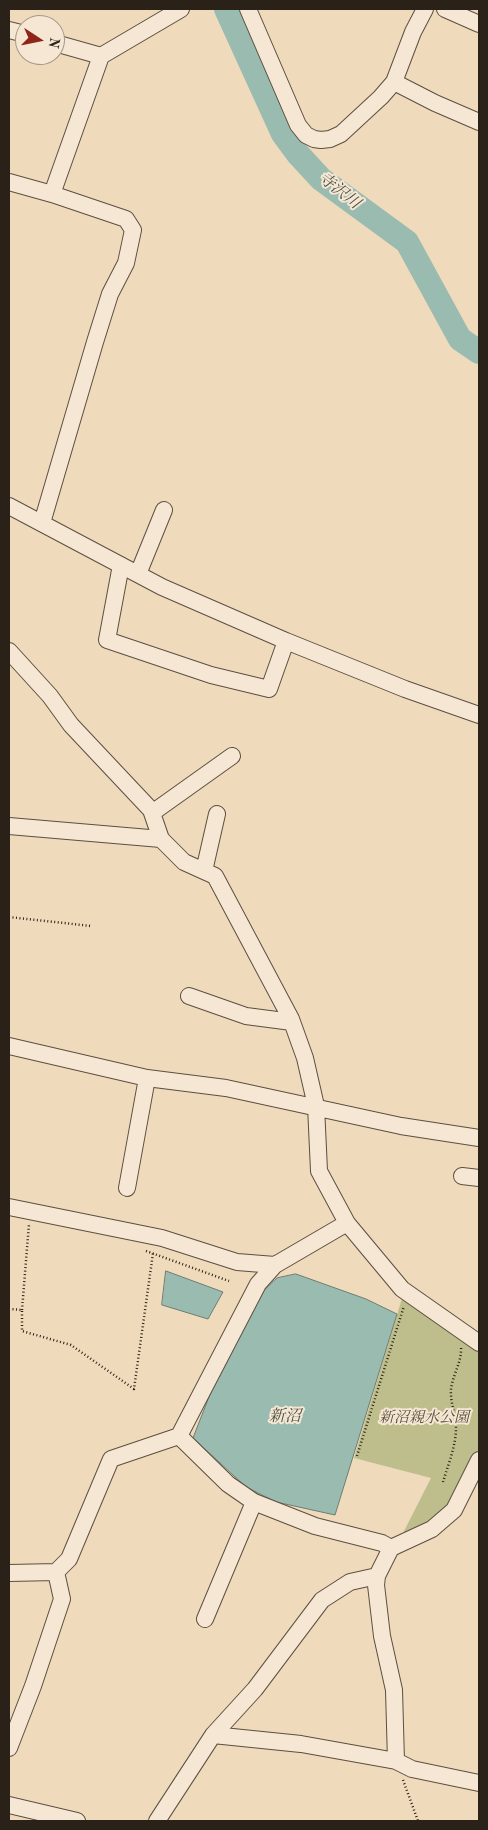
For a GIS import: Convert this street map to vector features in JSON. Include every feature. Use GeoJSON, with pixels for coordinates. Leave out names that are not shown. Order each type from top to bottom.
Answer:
{"type":"FeatureCollection","features":[{"type":"Feature","properties":{"kind":"street"},"geometry":{"type":"LineString","coordinates":[[52,194],[101,56],[181,9]]}},
{"type":"Feature","properties":{"kind":"street"},"geometry":{"type":"LineString","coordinates":[[248,9],[298,125],[306,134],[314,139],[321,140],[330,139],[341,134],[381,97],[394,82],[424,9]]}},
{"type":"Feature","properties":{"kind":"street"},"geometry":{"type":"LineString","coordinates":[[445,9],[479,24]]}},
{"type":"Feature","properties":{"kind":"street"},"geometry":{"type":"LineString","coordinates":[[65,46],[101,56]]}},
{"type":"Feature","properties":{"kind":"street"},"geometry":{"type":"LineString","coordinates":[[394,82],[435,103],[479,122]]}},
{"type":"Feature","properties":{"kind":"street"},"geometry":{"type":"LineString","coordinates":[[9,182],[52,194],[126,219],[133,230],[126,263],[110,294],[42,523]]}},
{"type":"Feature","properties":{"kind":"street"},"geometry":{"type":"LineString","coordinates":[[9,506],[162,587],[286,641],[479,715]]}},
{"type":"Feature","properties":{"kind":"street"},"geometry":{"type":"LineString","coordinates":[[138,574],[164,510]]}},
{"type":"Feature","properties":{"kind":"street"},"geometry":{"type":"LineString","coordinates":[[121,565],[107,640],[212,675],[269,689],[286,641]]}},
{"type":"Feature","properties":{"kind":"street"},"geometry":{"type":"LineString","coordinates":[[9,651],[50,696],[71,725],[152,813],[161,839],[184,862],[215,876],[292,1022],[305,1058],[316,1106],[319,1171],[347,1223],[402,1289],[479,1343]]}},
{"type":"Feature","properties":{"kind":"street"},"geometry":{"type":"LineString","coordinates":[[152,813],[232,756]]}},
{"type":"Feature","properties":{"kind":"street"},"geometry":{"type":"LineString","coordinates":[[204,871],[217,814]]}},
{"type":"Feature","properties":{"kind":"street"},"geometry":{"type":"LineString","coordinates":[[9,826],[161,839]]}},
{"type":"Feature","properties":{"kind":"street"},"geometry":{"type":"LineString","coordinates":[[189,996],[246,1016],[292,1022]]}},
{"type":"Feature","properties":{"kind":"street"},"geometry":{"type":"LineString","coordinates":[[9,1046],[147,1078],[226,1088],[316,1106],[401,1126],[479,1138]]}},
{"type":"Feature","properties":{"kind":"street"},"geometry":{"type":"LineString","coordinates":[[127,1188],[147,1078]]}},
{"type":"Feature","properties":{"kind":"street"},"geometry":{"type":"LineString","coordinates":[[462,1176],[479,1178]]}},
{"type":"Feature","properties":{"kind":"street"},"geometry":{"type":"LineString","coordinates":[[9,1206],[162,1238],[237,1262],[275,1265]]}},
{"type":"Feature","properties":{"kind":"street"},"geometry":{"type":"LineString","coordinates":[[9,1573],[56,1572],[69,1559],[111,1459],[179,1436],[258,1284],[275,1265],[347,1223]]}},
{"type":"Feature","properties":{"kind":"street"},"geometry":{"type":"LineString","coordinates":[[179,1436],[228,1484],[254,1502],[315,1526],[382,1543],[391,1548]]}},
{"type":"Feature","properties":{"kind":"street"},"geometry":{"type":"LineString","coordinates":[[396,1760],[394,1690],[382,1636],[376,1585],[377,1576],[391,1548],[432,1529],[454,1510],[479,1460]]}},
{"type":"Feature","properties":{"kind":"street"},"geometry":{"type":"LineString","coordinates":[[204,1619],[254,1502]]}},
{"type":"Feature","properties":{"kind":"street"},"geometry":{"type":"LineString","coordinates":[[9,1748],[34,1686],[62,1599],[56,1572]]}},
{"type":"Feature","properties":{"kind":"street"},"geometry":{"type":"LineString","coordinates":[[157,1821],[213,1735],[256,1690],[322,1600],[350,1582],[377,1576]]}},
{"type":"Feature","properties":{"kind":"street"},"geometry":{"type":"LineString","coordinates":[[213,1735],[301,1744],[396,1760],[412,1769],[479,1783]]}},
{"type":"Feature","properties":{"kind":"street"},"geometry":{"type":"LineString","coordinates":[[9,1805],[77,1821]]}},
{"type":"Feature","properties":{"kind":"path"},"geometry":{"type":"LineString","coordinates":[[9,917],[91,926]]}},
{"type":"Feature","properties":{"kind":"path"},"geometry":{"type":"LineString","coordinates":[[38,1224],[29,1222],[22,1331],[71,1344],[134,1389],[153,1253]]}},
{"type":"Feature","properties":{"kind":"path"},"geometry":{"type":"LineString","coordinates":[[140,1248],[229,1281]]}},
{"type":"Feature","properties":{"kind":"path"},"geometry":{"type":"LineString","coordinates":[[9,1309],[22,1310]]}},
{"type":"Feature","properties":{"kind":"path"},"geometry":{"type":"LineString","coordinates":[[356,1456],[403,1309],[409,1312]]}},
{"type":"Feature","properties":{"kind":"path"},"geometry":{"type":"LineString","coordinates":[[443,1482],[456,1428],[450,1400],[452,1386],[462,1357],[461,1347],[455,1341]]}},
{"type":"Feature","properties":{"kind":"path"},"geometry":{"type":"LineString","coordinates":[[396,1760],[418,1821]]}},
{"type":"Feature","properties":{"kind":"green space","name":"新沼親水公園"},"geometry":{"type":"Polygon","coordinates":[[[403,1295],[479,1348],[479,1450],[450,1508],[430,1526],[400,1539],[431,1478],[354,1458],[403,1295]]]}},
{"type":"Feature","properties":{"kind":"water"},"geometry":{"type":"Polygon","coordinates":[[[166,1271],[223,1292],[208,1319],[162,1305],[166,1271]]]}},
{"type":"Feature","properties":{"kind":"water","name":"新沼"},"geometry":{"type":"Polygon","coordinates":[[[296,1274],[366,1299],[397,1314],[335,1515],[276,1502],[246,1487],[193,1438],[212,1389],[262,1292],[277,1278],[296,1274]]]}},
{"type":"Feature","properties":{"kind":"waterway","name":"寺沢川"},"geometry":{"type":"LineString","coordinates":[[226,9],[283,134],[297,153],[321,179],[407,242],[460,339],[479,352]]}}]}
